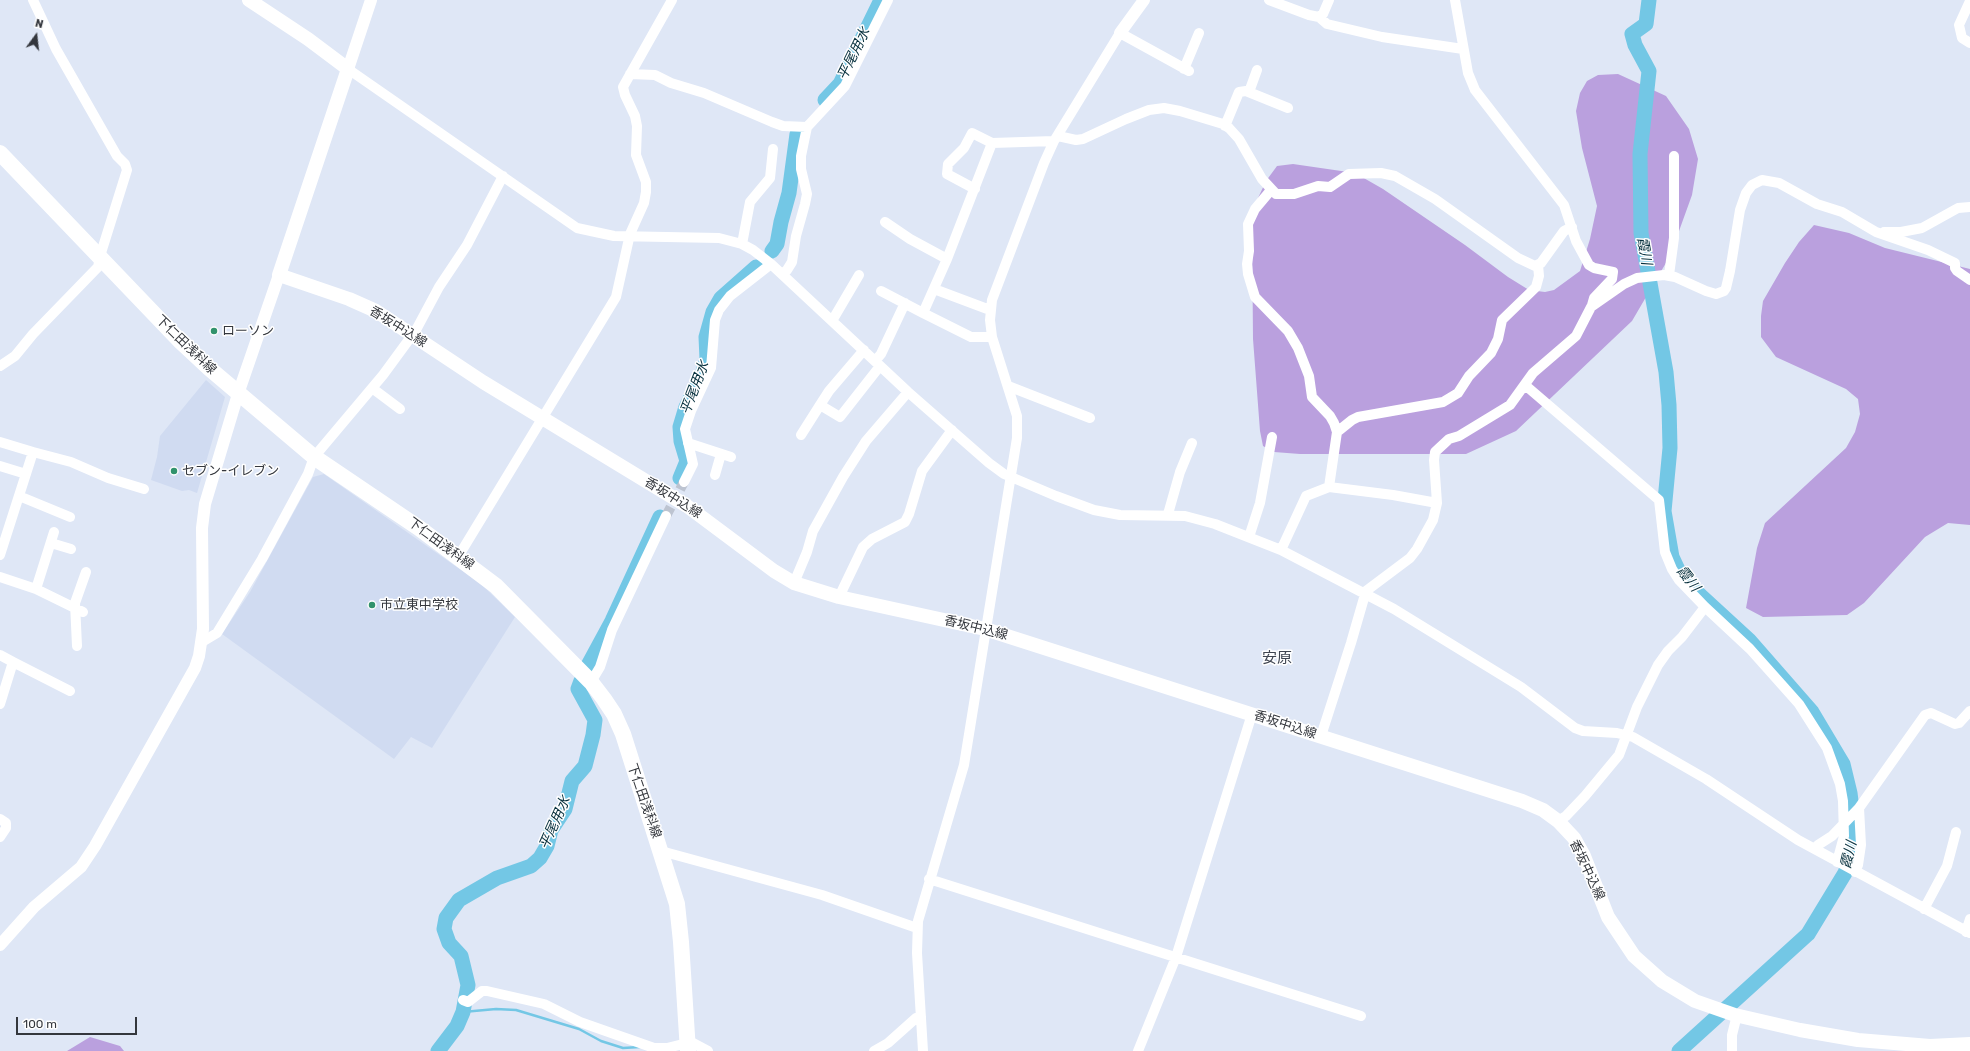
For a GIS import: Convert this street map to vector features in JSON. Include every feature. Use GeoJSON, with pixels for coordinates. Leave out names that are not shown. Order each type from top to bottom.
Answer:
{"type":"FeatureCollection","features":[{"type":"Feature","properties":{"kind":"main road"},"geometry":{"type":"LineString","coordinates":[[249,0],[308,39],[348,69],[279,275]]}},
{"type":"Feature","properties":{"kind":"main road","name":"下仁田浅科線"},"geometry":{"type":"LineString","coordinates":[[0,153],[181,342],[238,394],[314,456],[458,556],[496,586],[591,682],[614,714],[623,734],[672,885],[680,920],[688,1047]]}},
{"type":"Feature","properties":{"kind":"main road","name":"香坂中込線"},"geometry":{"type":"LineString","coordinates":[[279,275],[364,305],[483,382],[687,506],[774,571],[794,583],[839,597],[985,629],[1522,800],[1543,810],[1558,821],[1574,838],[1580,847],[1608,916],[1634,956],[1662,981],[1684,995],[1735,1015],[1800,1030],[1858,1040],[1923,1046],[1970,1044]]}},
{"type":"Feature","properties":{"kind":"street"},"geometry":{"type":"LineString","coordinates":[[0,366],[15,356],[33,334],[98,267],[127,167],[117,156],[56,49],[33,0]]}},
{"type":"Feature","properties":{"kind":"street"},"geometry":{"type":"LineString","coordinates":[[371,0],[348,69],[577,228],[602,235],[719,238],[742,244],[762,255],[908,392],[989,463],[1010,477],[1080,506],[1107,513],[1134,515],[1168,514],[1199,519],[1281,550],[1365,593],[1521,687],[1575,728],[1583,731],[1610,732],[1626,735],[1706,779],[1798,840],[1968,933],[1970,919]]}},
{"type":"Feature","properties":{"kind":"street"},"geometry":{"type":"LineString","coordinates":[[458,556],[613,303],[630,236],[644,203],[646,192],[646,182],[636,155],[637,126],[635,116],[624,91],[625,81],[672,0]]}},
{"type":"Feature","properties":{"kind":"street"},"geometry":{"type":"LineString","coordinates":[[782,274],[787,270],[792,262],[796,236],[807,194],[801,169],[801,156],[807,127],[845,86],[888,0]]}},
{"type":"Feature","properties":{"kind":"street"},"geometry":{"type":"LineString","coordinates":[[923,1051],[917,928],[929,879],[964,765],[1017,438],[1017,416],[992,337],[990,310],[997,283],[1044,163],[1056,138],[1120,33],[1144,0]]}},
{"type":"Feature","properties":{"kind":"street"},"geometry":{"type":"LineString","coordinates":[[1269,0],[1309,15],[1319,17],[1327,24],[1382,37],[1463,49]]}},
{"type":"Feature","properties":{"kind":"street"},"geometry":{"type":"LineString","coordinates":[[1319,17],[1323,14],[1329,0]]}},
{"type":"Feature","properties":{"kind":"street"},"geometry":{"type":"LineString","coordinates":[[1321,736],[1367,589],[1410,558],[1417,549],[1433,520],[1437,503],[1434,460],[1435,452],[1449,439],[1459,436],[1510,405],[1533,373],[1576,336],[1594,298],[1612,279],[1613,272],[1594,268],[1589,265],[1576,241],[1564,205],[1475,90],[1470,78],[1463,49],[1455,0]]}},
{"type":"Feature","properties":{"kind":"street"},"geometry":{"type":"LineString","coordinates":[[1970,1],[1959,25],[1959,30],[1962,38],[1970,44]]}},
{"type":"Feature","properties":{"kind":"street"},"geometry":{"type":"LineString","coordinates":[[1120,33],[1187,70],[1199,33]]}},
{"type":"Feature","properties":{"kind":"street"},"geometry":{"type":"LineString","coordinates":[[1249,92],[1257,70]]}},
{"type":"Feature","properties":{"kind":"street"},"geometry":{"type":"LineString","coordinates":[[630,74],[655,75],[671,83],[704,93],[783,126],[807,127]]}},
{"type":"Feature","properties":{"kind":"street"},"geometry":{"type":"LineString","coordinates":[[1225,126],[1239,92],[1249,92],[1288,108]]}},
{"type":"Feature","properties":{"kind":"street"},"geometry":{"type":"LineString","coordinates":[[975,188],[947,174],[948,164],[964,148],[972,134],[992,143],[1056,138],[1076,140],[1083,139],[1106,127],[1156,108],[1180,111],[1225,126],[1239,139],[1262,179],[1276,194],[1294,194],[1318,186],[1330,187],[1349,174],[1381,173],[1395,176],[1435,199],[1518,258],[1528,264],[1538,265]]}},
{"type":"Feature","properties":{"kind":"street"},"geometry":{"type":"LineString","coordinates":[[923,313],[947,259],[992,143]]}},
{"type":"Feature","properties":{"kind":"street"},"geometry":{"type":"LineString","coordinates":[[742,244],[750,202],[770,178],[773,149]]}},
{"type":"Feature","properties":{"kind":"street"},"geometry":{"type":"LineString","coordinates":[[1669,275],[1674,238],[1674,156]]}},
{"type":"Feature","properties":{"kind":"street"},"geometry":{"type":"LineString","coordinates":[[202,642],[217,633],[254,572],[308,474],[314,456],[372,388],[412,335],[467,245],[503,176]]}},
{"type":"Feature","properties":{"kind":"street"},"geometry":{"type":"LineString","coordinates":[[1591,307],[1624,284],[1644,276],[1669,275],[1706,292],[1716,294],[1724,291],[1728,283],[1740,210],[1746,193],[1752,185],[1762,180],[1772,181],[1789,187],[1818,204],[1842,212],[1876,232],[1928,250],[1955,263],[1955,268],[1957,271],[1970,280]]}},
{"type":"Feature","properties":{"kind":"street"},"geometry":{"type":"LineString","coordinates":[[1271,190],[1255,209],[1248,224],[1249,251],[1247,264],[1251,289],[1255,297],[1288,331],[1298,348],[1309,376],[1312,397],[1330,416],[1337,432],[1329,487]]}},
{"type":"Feature","properties":{"kind":"street"},"geometry":{"type":"LineString","coordinates":[[1876,232],[1901,232],[1922,228],[1958,208],[1970,207]]}},
{"type":"Feature","properties":{"kind":"street"},"geometry":{"type":"LineString","coordinates":[[885,222],[910,239],[947,259]]}},
{"type":"Feature","properties":{"kind":"street"},"geometry":{"type":"LineString","coordinates":[[1337,432],[1358,417],[1443,402],[1458,394],[1468,376],[1492,353],[1498,339],[1502,320],[1536,287],[1539,276],[1538,265],[1564,231],[1572,227]]}},
{"type":"Feature","properties":{"kind":"street"},"geometry":{"type":"LineString","coordinates":[[684,482],[693,464],[685,430],[690,411],[711,368],[715,320],[719,310],[730,296],[771,264]]}},
{"type":"Feature","properties":{"kind":"street"},"geometry":{"type":"LineString","coordinates":[[0,945],[20,921],[46,896],[73,875],[88,857],[189,681],[199,656],[202,642],[204,611],[202,528],[209,490],[238,394],[279,275]]}},
{"type":"Feature","properties":{"kind":"street"},"geometry":{"type":"LineString","coordinates":[[832,321],[859,275]]}},
{"type":"Feature","properties":{"kind":"street"},"geometry":{"type":"LineString","coordinates":[[934,289],[990,310]]}},
{"type":"Feature","properties":{"kind":"street"},"geometry":{"type":"LineString","coordinates":[[881,291],[971,337],[992,337]]}},
{"type":"Feature","properties":{"kind":"street"},"geometry":{"type":"LineString","coordinates":[[820,405],[840,417],[878,363],[905,303]]}},
{"type":"Feature","properties":{"kind":"street"},"geometry":{"type":"LineString","coordinates":[[801,435],[829,391],[864,350]]}},
{"type":"Feature","properties":{"kind":"street"},"geometry":{"type":"LineString","coordinates":[[1525,385],[1659,500],[1663,537],[1668,560],[1679,580],[1705,607],[1750,649],[1799,704],[1827,748],[1840,784],[1843,801],[1844,836],[1839,863]]}},
{"type":"Feature","properties":{"kind":"street"},"geometry":{"type":"LineString","coordinates":[[1008,386],[1090,418]]}},
{"type":"Feature","properties":{"kind":"street"},"geometry":{"type":"LineString","coordinates":[[372,388],[400,410]]}},
{"type":"Feature","properties":{"kind":"street"},"geometry":{"type":"LineString","coordinates":[[794,583],[807,552],[813,531],[843,476],[866,440],[908,392]]}},
{"type":"Feature","properties":{"kind":"street"},"geometry":{"type":"LineString","coordinates":[[839,597],[863,547],[872,539],[905,522],[909,514],[922,471],[952,430]]}},
{"type":"Feature","properties":{"kind":"street"},"geometry":{"type":"LineString","coordinates":[[1249,537],[1260,503],[1272,437]]}},
{"type":"Feature","properties":{"kind":"street"},"geometry":{"type":"LineString","coordinates":[[0,442],[71,462],[108,478],[144,489]]}},
{"type":"Feature","properties":{"kind":"street"},"geometry":{"type":"LineString","coordinates":[[688,443],[726,456],[715,475]]}},
{"type":"Feature","properties":{"kind":"street"},"geometry":{"type":"LineString","coordinates":[[1168,514],[1180,472],[1192,443]]}},
{"type":"Feature","properties":{"kind":"street"},"geometry":{"type":"LineString","coordinates":[[0,555],[33,452]]}},
{"type":"Feature","properties":{"kind":"street"},"geometry":{"type":"LineString","coordinates":[[0,466],[26,474]]}},
{"type":"Feature","properties":{"kind":"street"},"geometry":{"type":"LineString","coordinates":[[1281,550],[1306,496],[1329,487],[1393,495],[1437,503]]}},
{"type":"Feature","properties":{"kind":"street"},"geometry":{"type":"LineString","coordinates":[[19,496],[70,517]]}},
{"type":"Feature","properties":{"kind":"street"},"geometry":{"type":"LineString","coordinates":[[591,682],[600,667],[612,630],[666,516]]}},
{"type":"Feature","properties":{"kind":"street"},"geometry":{"type":"LineString","coordinates":[[36,589],[54,532]]}},
{"type":"Feature","properties":{"kind":"street"},"geometry":{"type":"LineString","coordinates":[[51,543],[71,549]]}},
{"type":"Feature","properties":{"kind":"street"},"geometry":{"type":"LineString","coordinates":[[77,646],[79,610],[76,596],[86,572]]}},
{"type":"Feature","properties":{"kind":"street"},"geometry":{"type":"LineString","coordinates":[[0,577],[36,589],[79,610]]}},
{"type":"Feature","properties":{"kind":"street"},"geometry":{"type":"LineString","coordinates":[[1558,821],[1566,816],[1603,776],[1619,755],[1626,735],[1658,666],[1668,651],[1682,637],[1705,607]]}},
{"type":"Feature","properties":{"kind":"street"},"geometry":{"type":"LineString","coordinates":[[0,655],[70,691]]}},
{"type":"Feature","properties":{"kind":"street"},"geometry":{"type":"LineString","coordinates":[[0,704],[13,662]]}},
{"type":"Feature","properties":{"kind":"street"},"geometry":{"type":"LineString","coordinates":[[1818,845],[1844,825],[1858,810],[1925,715],[1931,713],[1955,724],[1959,723],[1970,711]]}},
{"type":"Feature","properties":{"kind":"street"},"geometry":{"type":"LineString","coordinates":[[1138,1051],[1176,957],[1252,714]]}},
{"type":"Feature","properties":{"kind":"street"},"geometry":{"type":"LineString","coordinates":[[1853,871],[1858,865],[1861,845],[1858,810]]}},
{"type":"Feature","properties":{"kind":"street"},"geometry":{"type":"LineString","coordinates":[[0,820],[6,823],[6,828],[0,837]]}},
{"type":"Feature","properties":{"kind":"street"},"geometry":{"type":"LineString","coordinates":[[1924,909],[1947,866],[1956,832]]}},
{"type":"Feature","properties":{"kind":"street"},"geometry":{"type":"LineString","coordinates":[[661,851],[822,895],[917,928]]}},
{"type":"Feature","properties":{"kind":"street"},"geometry":{"type":"LineString","coordinates":[[929,879],[1361,1016]]}},
{"type":"Feature","properties":{"kind":"street"},"geometry":{"type":"LineString","coordinates":[[465,1001],[482,991],[487,991],[544,1004],[580,1022],[654,1048],[688,1047],[694,1043],[708,1051]]}},
{"type":"Feature","properties":{"kind":"street"},"geometry":{"type":"LineString","coordinates":[[1732,1051],[1732,1035],[1735,1015]]}},
{"type":"Feature","properties":{"kind":"street"},"geometry":{"type":"LineString","coordinates":[[874,1051],[888,1043],[916,1018],[921,1017]]}},
{"type":"Feature","properties":{"kind":"shaded area"},"geometry":{"type":"Polygon","coordinates":[[[1618,74],[1666,96],[1689,129],[1698,159],[1692,195],[1670,256],[1632,321],[1516,431],[1466,454],[1300,454],[1274,452],[1263,446],[1260,431],[1253,339],[1252,225],[1258,198],[1266,181],[1277,166],[1293,164],[1355,173],[1383,189],[1465,245],[1508,277],[1529,290],[1545,292],[1554,290],[1580,271],[1590,239],[1597,206],[1582,148],[1576,111],[1580,93],[1587,81],[1598,75],[1618,74]]]}},
{"type":"Feature","properties":{"kind":"shaded area"},"geometry":{"type":"Polygon","coordinates":[[[1814,225],[1849,233],[1885,248],[1970,269],[1970,525],[1948,523],[1925,537],[1864,603],[1847,615],[1763,617],[1746,608],[1757,548],[1765,523],[1846,448],[1855,432],[1860,414],[1858,399],[1846,389],[1776,357],[1761,337],[1763,301],[1799,242],[1814,225]]]}},
{"type":"Feature","properties":{"kind":"shaded area"},"geometry":{"type":"Polygon","coordinates":[[[206,380],[225,397],[197,493],[189,490],[182,491],[151,480],[157,457],[160,436],[206,380]]]}},
{"type":"Feature","properties":{"kind":"shaded area","name":"市立東中学校"},"geometry":{"type":"Polygon","coordinates":[[[324,474],[481,584],[515,617],[432,748],[411,737],[394,759],[222,634],[250,592],[313,477],[324,474]]]}},
{"type":"Feature","properties":{"kind":"shaded area"},"geometry":{"type":"Polygon","coordinates":[[[90,1037],[120,1046],[124,1051],[67,1051],[90,1037]]]}},
{"type":"Feature","properties":{"kind":"waterway","name":"平尾用水"},"geometry":{"type":"LineString","coordinates":[[825,100],[840,84],[881,0]]}},
{"type":"Feature","properties":{"kind":"waterway","name":"霞川"},"geometry":{"type":"LineString","coordinates":[[1649,0],[1646,24],[1632,34],[1635,45],[1649,71],[1640,154],[1641,233],[1666,372],[1669,405],[1670,448],[1664,511],[1672,557],[1679,572],[1688,584],[1749,640],[1812,712],[1843,764],[1850,793],[1854,825],[1851,855],[1845,873],[1808,934],[1679,1051]]}},
{"type":"Feature","properties":{"kind":"waterway","name":"平尾用水"},"geometry":{"type":"LineString","coordinates":[[772,251],[777,244],[789,193],[797,134]]}},
{"type":"Feature","properties":{"kind":"waterway","name":"平尾用水"},"geometry":{"type":"LineString","coordinates":[[680,478],[687,461],[681,441],[680,427],[686,407],[702,375],[707,359],[706,337],[713,312],[721,298],[756,267]]}},
{"type":"Feature","properties":{"kind":"waterway","name":"平尾用水"},"geometry":{"type":"LineString","coordinates":[[586,669],[612,621],[660,517]]}},
{"type":"Feature","properties":{"kind":"waterway","name":"平尾用水"},"geometry":{"type":"LineString","coordinates":[[438,1051],[457,1026],[463,1012],[468,985],[461,956],[449,943],[444,929],[446,918],[459,900],[497,878],[531,866],[540,858],[547,846],[551,830],[565,809],[572,781],[585,766],[593,735],[595,720],[578,689],[581,681]]}},
{"type":"Feature","properties":{"kind":"waterway"},"geometry":{"type":"LineString","coordinates":[[463,1012],[496,1009],[516,1010],[579,1029],[601,1041],[623,1048],[640,1047]]}},
{"type":"Feature","properties":{"kind":"tunnel"},"geometry":{"type":"LineString","coordinates":[[666,516],[684,482]]}},
{"type":"Feature","properties":{"kind":"place","name":"ローソン"},"geometry":{"type":"Point","coordinates":[214,331]}},
{"type":"Feature","properties":{"kind":"place","name":"セブン-イレブン"},"geometry":{"type":"Point","coordinates":[174,471]}},
{"type":"Feature","properties":{"kind":"place","name":"市立東中学校"},"geometry":{"type":"Point","coordinates":[372,605]}},
{"type":"Feature","properties":{"kind":"district","name":"安原"},"geometry":{"type":"Point","coordinates":[1277,659]}}]}
